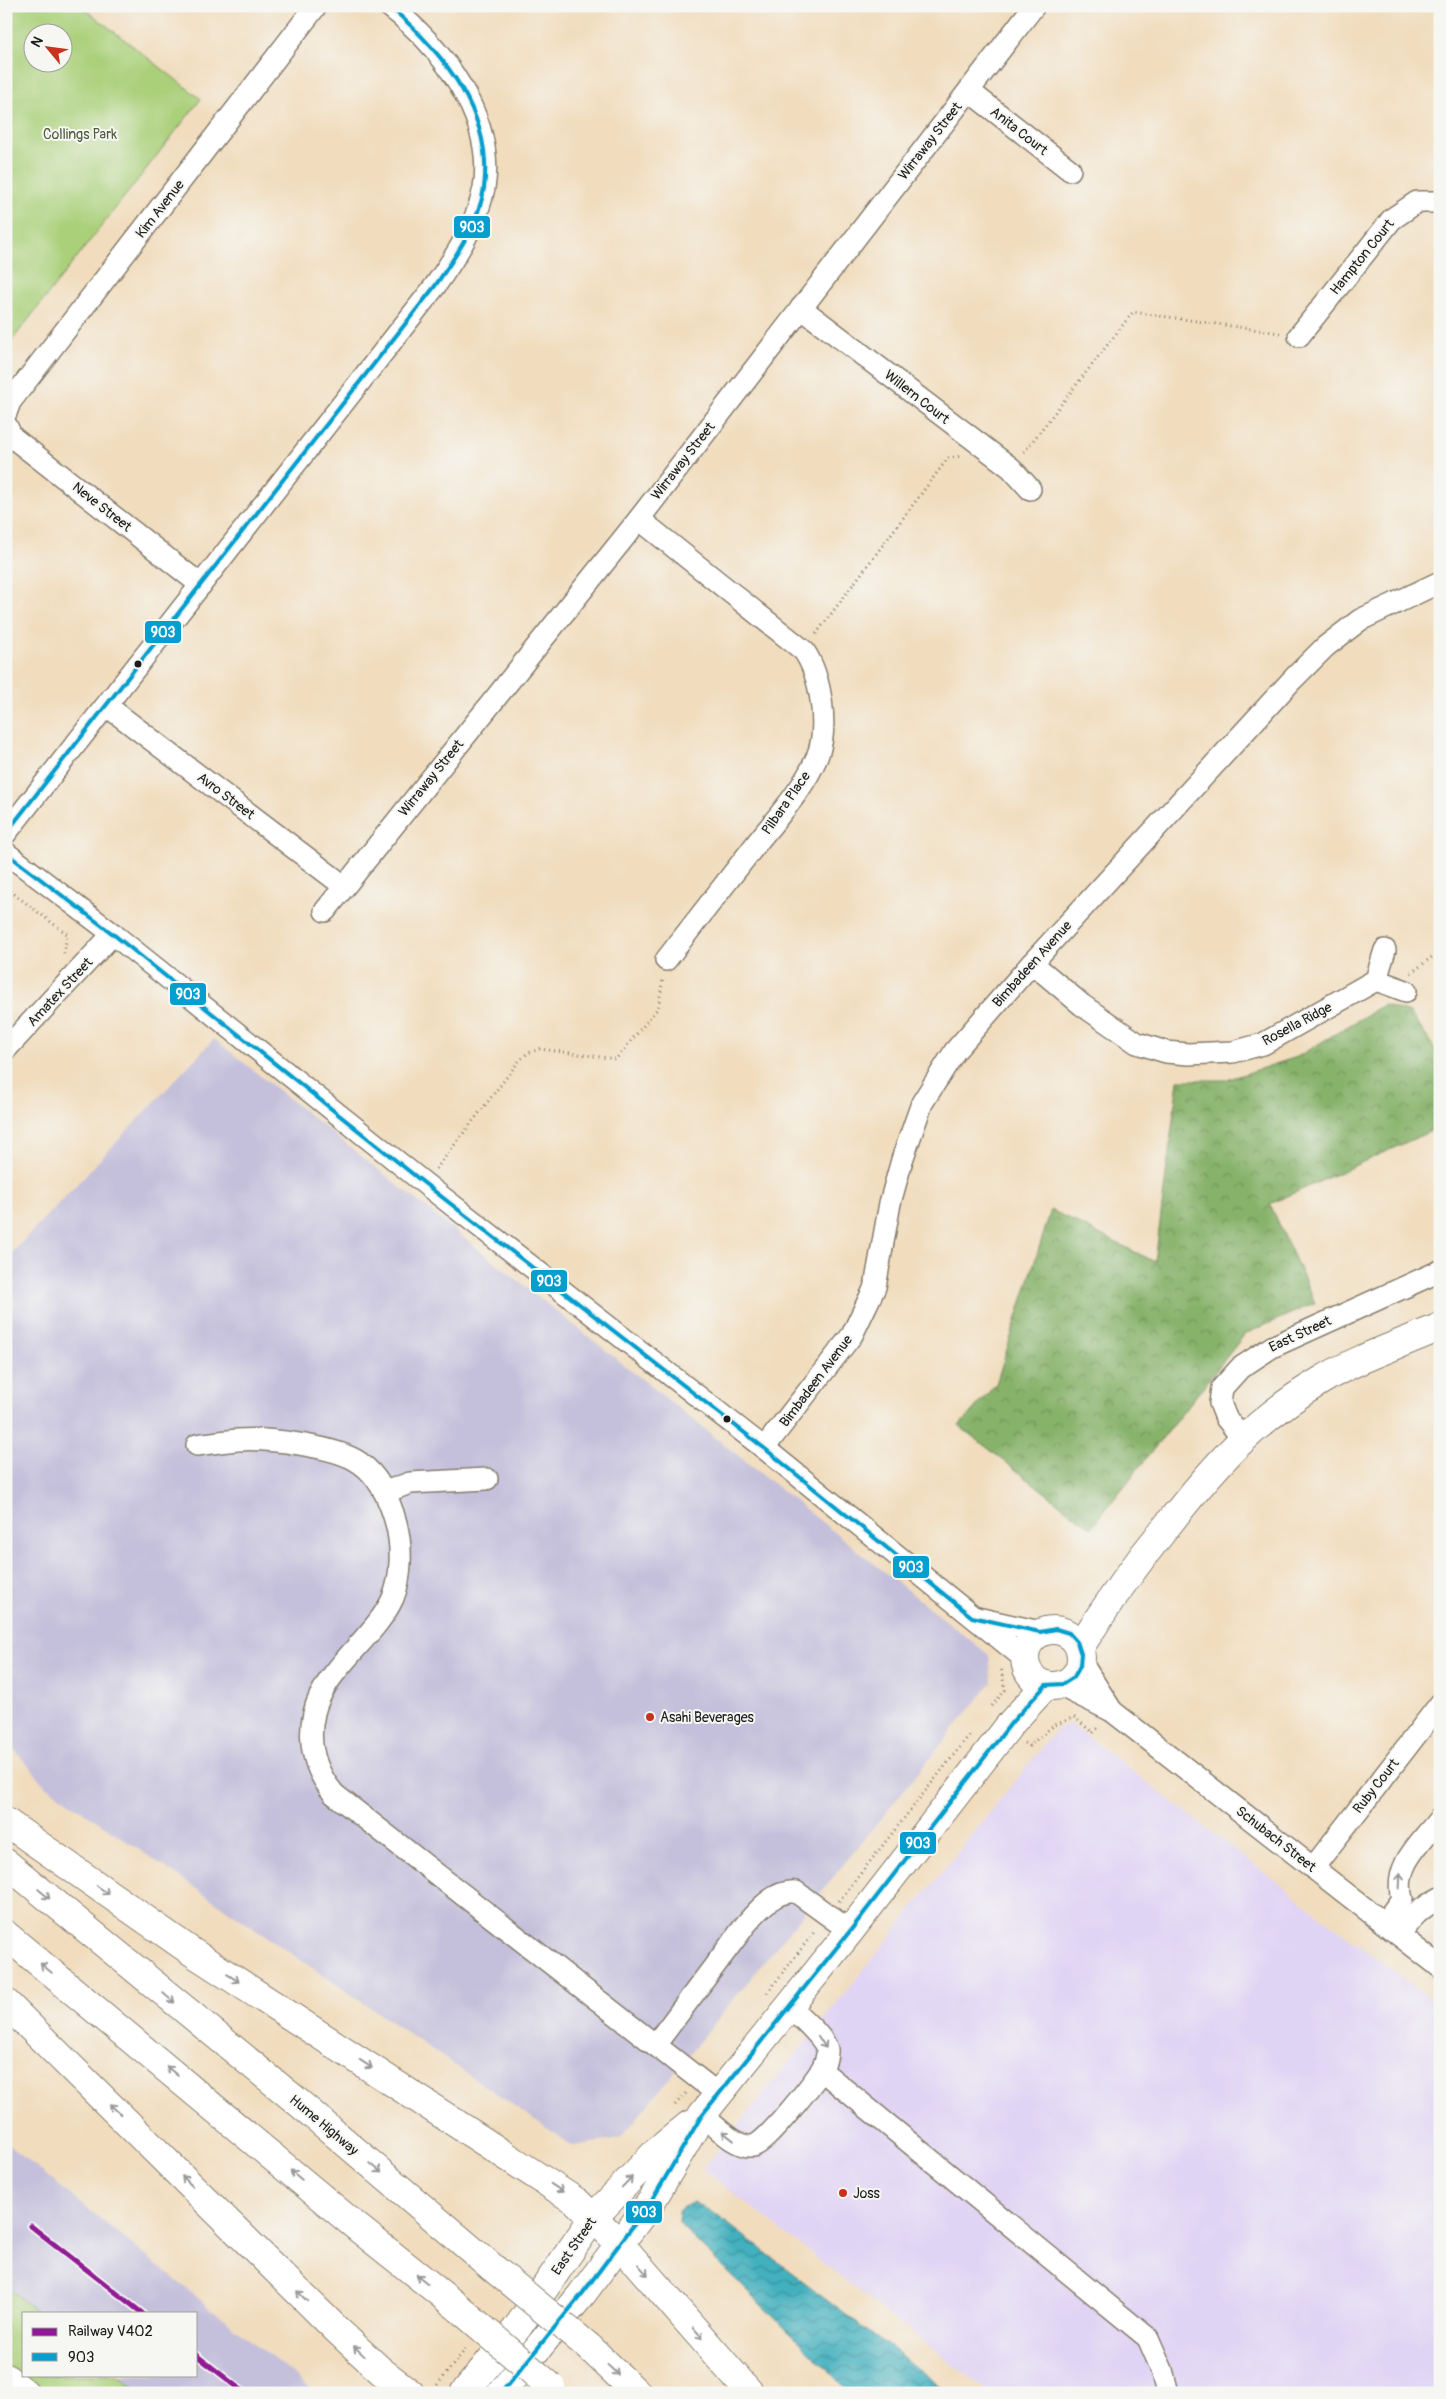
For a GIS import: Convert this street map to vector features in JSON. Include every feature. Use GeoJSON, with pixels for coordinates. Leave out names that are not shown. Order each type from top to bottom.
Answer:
{"type":"FeatureCollection","features":[{"type":"Feature","properties":{"kind":"main road"},"geometry":{"type":"LineString","coordinates":[[1118,1587],[1031,1640],[1026,1649],[1032,1672],[1074,1677],[1081,1654],[1118,1587],[1204,1478],[1242,1438],[1283,1405],[1324,1379],[1440,1328]]}},
{"type":"Feature","properties":{"kind":"main road"},"geometry":{"type":"LineString","coordinates":[[1048,1631],[1070,1634],[1081,1654]]}},
{"type":"Feature","properties":{"kind":"main road","name":"East Street"},"geometry":{"type":"LineString","coordinates":[[464,2393],[517,2328],[594,2218],[789,2006],[850,1931],[1002,1721],[1032,1672]]}},
{"type":"Feature","properties":{"kind":"main road"},"geometry":{"type":"LineString","coordinates":[[6,1822],[192,1952],[577,2202],[620,2244],[750,2393]]}},
{"type":"Feature","properties":{"kind":"main road","name":"Hume Highway"},"geometry":{"type":"LineString","coordinates":[[6,1863],[299,2103],[589,2347],[637,2393]]}},
{"type":"Feature","properties":{"kind":"main road"},"geometry":{"type":"LineString","coordinates":[[6,1934],[358,2228],[460,2309],[554,2390]]}},
{"type":"Feature","properties":{"kind":"main road"},"geometry":{"type":"LineString","coordinates":[[6,2003],[336,2330],[386,2382],[410,2393]]}},
{"type":"Feature","properties":{"kind":"main road","name":"East Street"},"geometry":{"type":"LineString","coordinates":[[502,2393],[651,2202],[706,2096]]}},
{"type":"Feature","properties":{"kind":"main road"},"geometry":{"type":"LineString","coordinates":[[6,2378],[25,2393]]}},
{"type":"Feature","properties":{"kind":"street","name":"Kim Avenue"},"geometry":{"type":"LineString","coordinates":[[6,413],[10,402],[316,6]]}},
{"type":"Feature","properties":{"kind":"street","name":"Wirraway Street"},"geometry":{"type":"LineString","coordinates":[[325,911],[639,519],[1034,6]]}},
{"type":"Feature","properties":{"kind":"street"},"geometry":{"type":"LineString","coordinates":[[6,833],[435,286],[456,257],[475,218],[484,187],[484,154],[477,120],[466,94],[439,55],[394,8]]}},
{"type":"Feature","properties":{"kind":"street","name":"Anita Court"},"geometry":{"type":"LineString","coordinates":[[969,92],[1070,170]]}},
{"type":"Feature","properties":{"kind":"street","name":"Hampton Court"},"geometry":{"type":"LineString","coordinates":[[1299,336],[1392,219],[1417,202],[1440,202]]}},
{"type":"Feature","properties":{"kind":"street","name":"Willern Court"},"geometry":{"type":"LineString","coordinates":[[801,308],[990,454],[1011,468],[1030,489]]}},
{"type":"Feature","properties":{"kind":"street","name":"Neve Street"},"geometry":{"type":"LineString","coordinates":[[6,425],[12,437],[202,585]]}},
{"type":"Feature","properties":{"kind":"street","name":"Pilbara Place"},"geometry":{"type":"LineString","coordinates":[[639,519],[804,651],[810,660],[823,710],[823,733],[817,756],[799,790],[666,960]]}},
{"type":"Feature","properties":{"kind":"street","name":"Bimbadeen Avenue"},"geometry":{"type":"LineString","coordinates":[[764,1448],[852,1335],[875,1287],[890,1203],[902,1160],[922,1103],[955,1051],[1032,963],[1324,647],[1360,620],[1440,582]]}},
{"type":"Feature","properties":{"kind":"street","name":"Avro Street"},"geometry":{"type":"LineString","coordinates":[[107,706],[344,886]]}},
{"type":"Feature","properties":{"kind":"street","name":"Schubach Street"},"geometry":{"type":"LineString","coordinates":[[6,853],[113,934],[424,1183],[764,1448],[972,1616],[1032,1672],[1112,1711],[1440,1967]]}},
{"type":"Feature","properties":{"kind":"street","name":"Amatex Street"},"geometry":{"type":"LineString","coordinates":[[6,1049],[113,934]]}},
{"type":"Feature","properties":{"kind":"street"},"geometry":{"type":"LineString","coordinates":[[1385,950],[1393,986]]}},
{"type":"Feature","properties":{"kind":"street","name":"Rosella Ridge"},"geometry":{"type":"LineString","coordinates":[[1032,963],[1082,1005],[1137,1043],[1166,1052],[1188,1054],[1233,1052],[1263,1044],[1393,986]]}},
{"type":"Feature","properties":{"kind":"street","name":"East Street"},"geometry":{"type":"LineString","coordinates":[[1242,1438],[1223,1412],[1220,1398],[1225,1383],[1240,1368],[1253,1358],[1278,1344],[1440,1271]]}},
{"type":"Feature","properties":{"kind":"street"},"geometry":{"type":"LineString","coordinates":[[197,1445],[240,1440],[332,1450],[360,1463],[376,1479],[390,1501],[397,1527],[400,1550],[397,1585],[385,1610],[320,1695],[312,1730],[316,1767],[324,1782],[334,1794],[655,2045],[706,2096],[738,2144],[755,2146],[767,2137],[822,2070],[827,2056],[827,2048],[789,2006]]}},
{"type":"Feature","properties":{"kind":"street"},"geometry":{"type":"LineString","coordinates":[[385,1492],[410,1483],[487,1479]]}},
{"type":"Feature","properties":{"kind":"street","name":"Schubach Street"},"geometry":{"type":"LineString","coordinates":[[972,1616],[1048,1631]]}},
{"type":"Feature","properties":{"kind":"street","name":"Schubach Street"},"geometry":{"type":"LineString","coordinates":[[1081,1654],[1112,1711]]}},
{"type":"Feature","properties":{"kind":"street","name":"Ruby Court"},"geometry":{"type":"LineString","coordinates":[[1313,1868],[1440,1704]]}},
{"type":"Feature","properties":{"kind":"street"},"geometry":{"type":"LineString","coordinates":[[1392,1929],[1402,1899],[1399,1886],[1404,1865],[1440,1818]]}},
{"type":"Feature","properties":{"kind":"street"},"geometry":{"type":"LineString","coordinates":[[655,2045],[746,1924],[762,1906],[784,1891],[796,1892],[850,1931]]}},
{"type":"Feature","properties":{"kind":"street"},"geometry":{"type":"LineString","coordinates":[[1392,1929],[1426,1904],[1440,1898]]}},
{"type":"Feature","properties":{"kind":"street"},"geometry":{"type":"LineString","coordinates":[[822,2070],[1148,2338],[1162,2370],[1168,2393]]}},
{"type":"Feature","properties":{"kind":"path"},"geometry":{"type":"LineString","coordinates":[[1011,468],[1133,312],[1299,336]]}},
{"type":"Feature","properties":{"kind":"path"},"geometry":{"type":"LineString","coordinates":[[804,651],[948,458],[990,454]]}},
{"type":"Feature","properties":{"kind":"path"},"geometry":{"type":"LineString","coordinates":[[6,888],[67,934],[66,952],[59,960]]}},
{"type":"Feature","properties":{"kind":"path"},"geometry":{"type":"LineString","coordinates":[[1393,986],[1440,951]]}},
{"type":"Feature","properties":{"kind":"path"},"geometry":{"type":"LineString","coordinates":[[424,1183],[528,1053],[540,1049],[616,1059],[658,1008],[666,960]]}},
{"type":"Feature","properties":{"kind":"path"},"geometry":{"type":"LineString","coordinates":[[1032,1672],[1005,1690],[1002,1721],[1029,1746],[1053,1726],[1074,1717],[1093,1733],[1112,1711]]}},
{"type":"Feature","properties":{"kind":"path"},"geometry":{"type":"LineString","coordinates":[[761,2001],[972,1732]]}},
{"type":"Feature","properties":{"kind":"path"},"geometry":{"type":"LineString","coordinates":[[669,2112],[706,2096]]}},
{"type":"Feature","properties":{"kind":"shaded area"},"geometry":{"type":"Polygon","coordinates":[[[214,1039],[989,1655],[992,1682],[620,2139],[573,2146],[46,1786],[6,1740],[6,1259],[214,1039]]]}},
{"type":"Feature","properties":{"kind":"shaded area"},"geometry":{"type":"Polygon","coordinates":[[[1071,1724],[1440,2007],[1440,2393],[989,2393],[703,2169],[1058,1728],[1071,1724]]]}},
{"type":"Feature","properties":{"kind":"shaded area"},"geometry":{"type":"Polygon","coordinates":[[[6,2143],[316,2393],[132,2393],[110,2376],[198,2376],[198,2312],[26,2312],[6,2297],[6,2143]]]}},
{"type":"Feature","properties":{"kind":"green space","name":"Collings Park"},"geometry":{"type":"Polygon","coordinates":[[[6,6],[81,6],[201,99],[6,348],[6,6]]]}},
{"type":"Feature","properties":{"kind":"green space"},"geometry":{"type":"Polygon","coordinates":[[[1383,1005],[1410,1013],[1440,1056],[1440,1127],[1270,1204],[1315,1303],[1245,1334],[1091,1528],[959,1426],[996,1384],[1051,1210],[1155,1262],[1178,1080],[1226,1080],[1297,1057],[1383,1005]]]}},
{"type":"Feature","properties":{"kind":"green space"},"geometry":{"type":"Polygon","coordinates":[[[6,2286],[38,2312],[22,2312],[22,2376],[119,2376],[140,2393],[6,2393],[6,2286]]]}},
{"type":"Feature","properties":{"kind":"water"},"geometry":{"type":"Polygon","coordinates":[[[693,2202],[715,2214],[950,2393],[851,2393],[678,2223],[679,2210],[693,2202]]]}},
{"type":"Feature","properties":{"kind":"rail line","name":"V402"},"geometry":{"type":"LineString","coordinates":[[31,2226],[141,2312]]}},
{"type":"Feature","properties":{"kind":"rail line","name":"V402"},"geometry":{"type":"LineString","coordinates":[[198,2357],[245,2393]]}},
{"type":"Feature","properties":{"kind":"transit line","name":"903"},"geometry":{"type":"LineString","coordinates":[[6,833],[435,286],[472,227],[484,188],[485,161],[481,135],[472,110],[460,86],[445,64],[428,43],[389,6]]}},
{"type":"Feature","properties":{"kind":"transit line","name":"903"},"geometry":{"type":"LineString","coordinates":[[6,853],[113,934],[424,1183],[764,1448],[972,1617],[1040,1632],[1056,1629],[1069,1633],[1077,1642],[1081,1654],[1080,1666],[1074,1677],[1063,1684],[1046,1685],[1012,1722],[850,1931],[702,2115],[651,2202],[582,2294],[501,2393]]}},
{"type":"Feature","properties":{"kind":"place","name":"Asahi Beverages"},"geometry":{"type":"Point","coordinates":[650,1717]}},
{"type":"Feature","properties":{"kind":"place","name":"Joss"},"geometry":{"type":"Point","coordinates":[843,2193]}}]}
